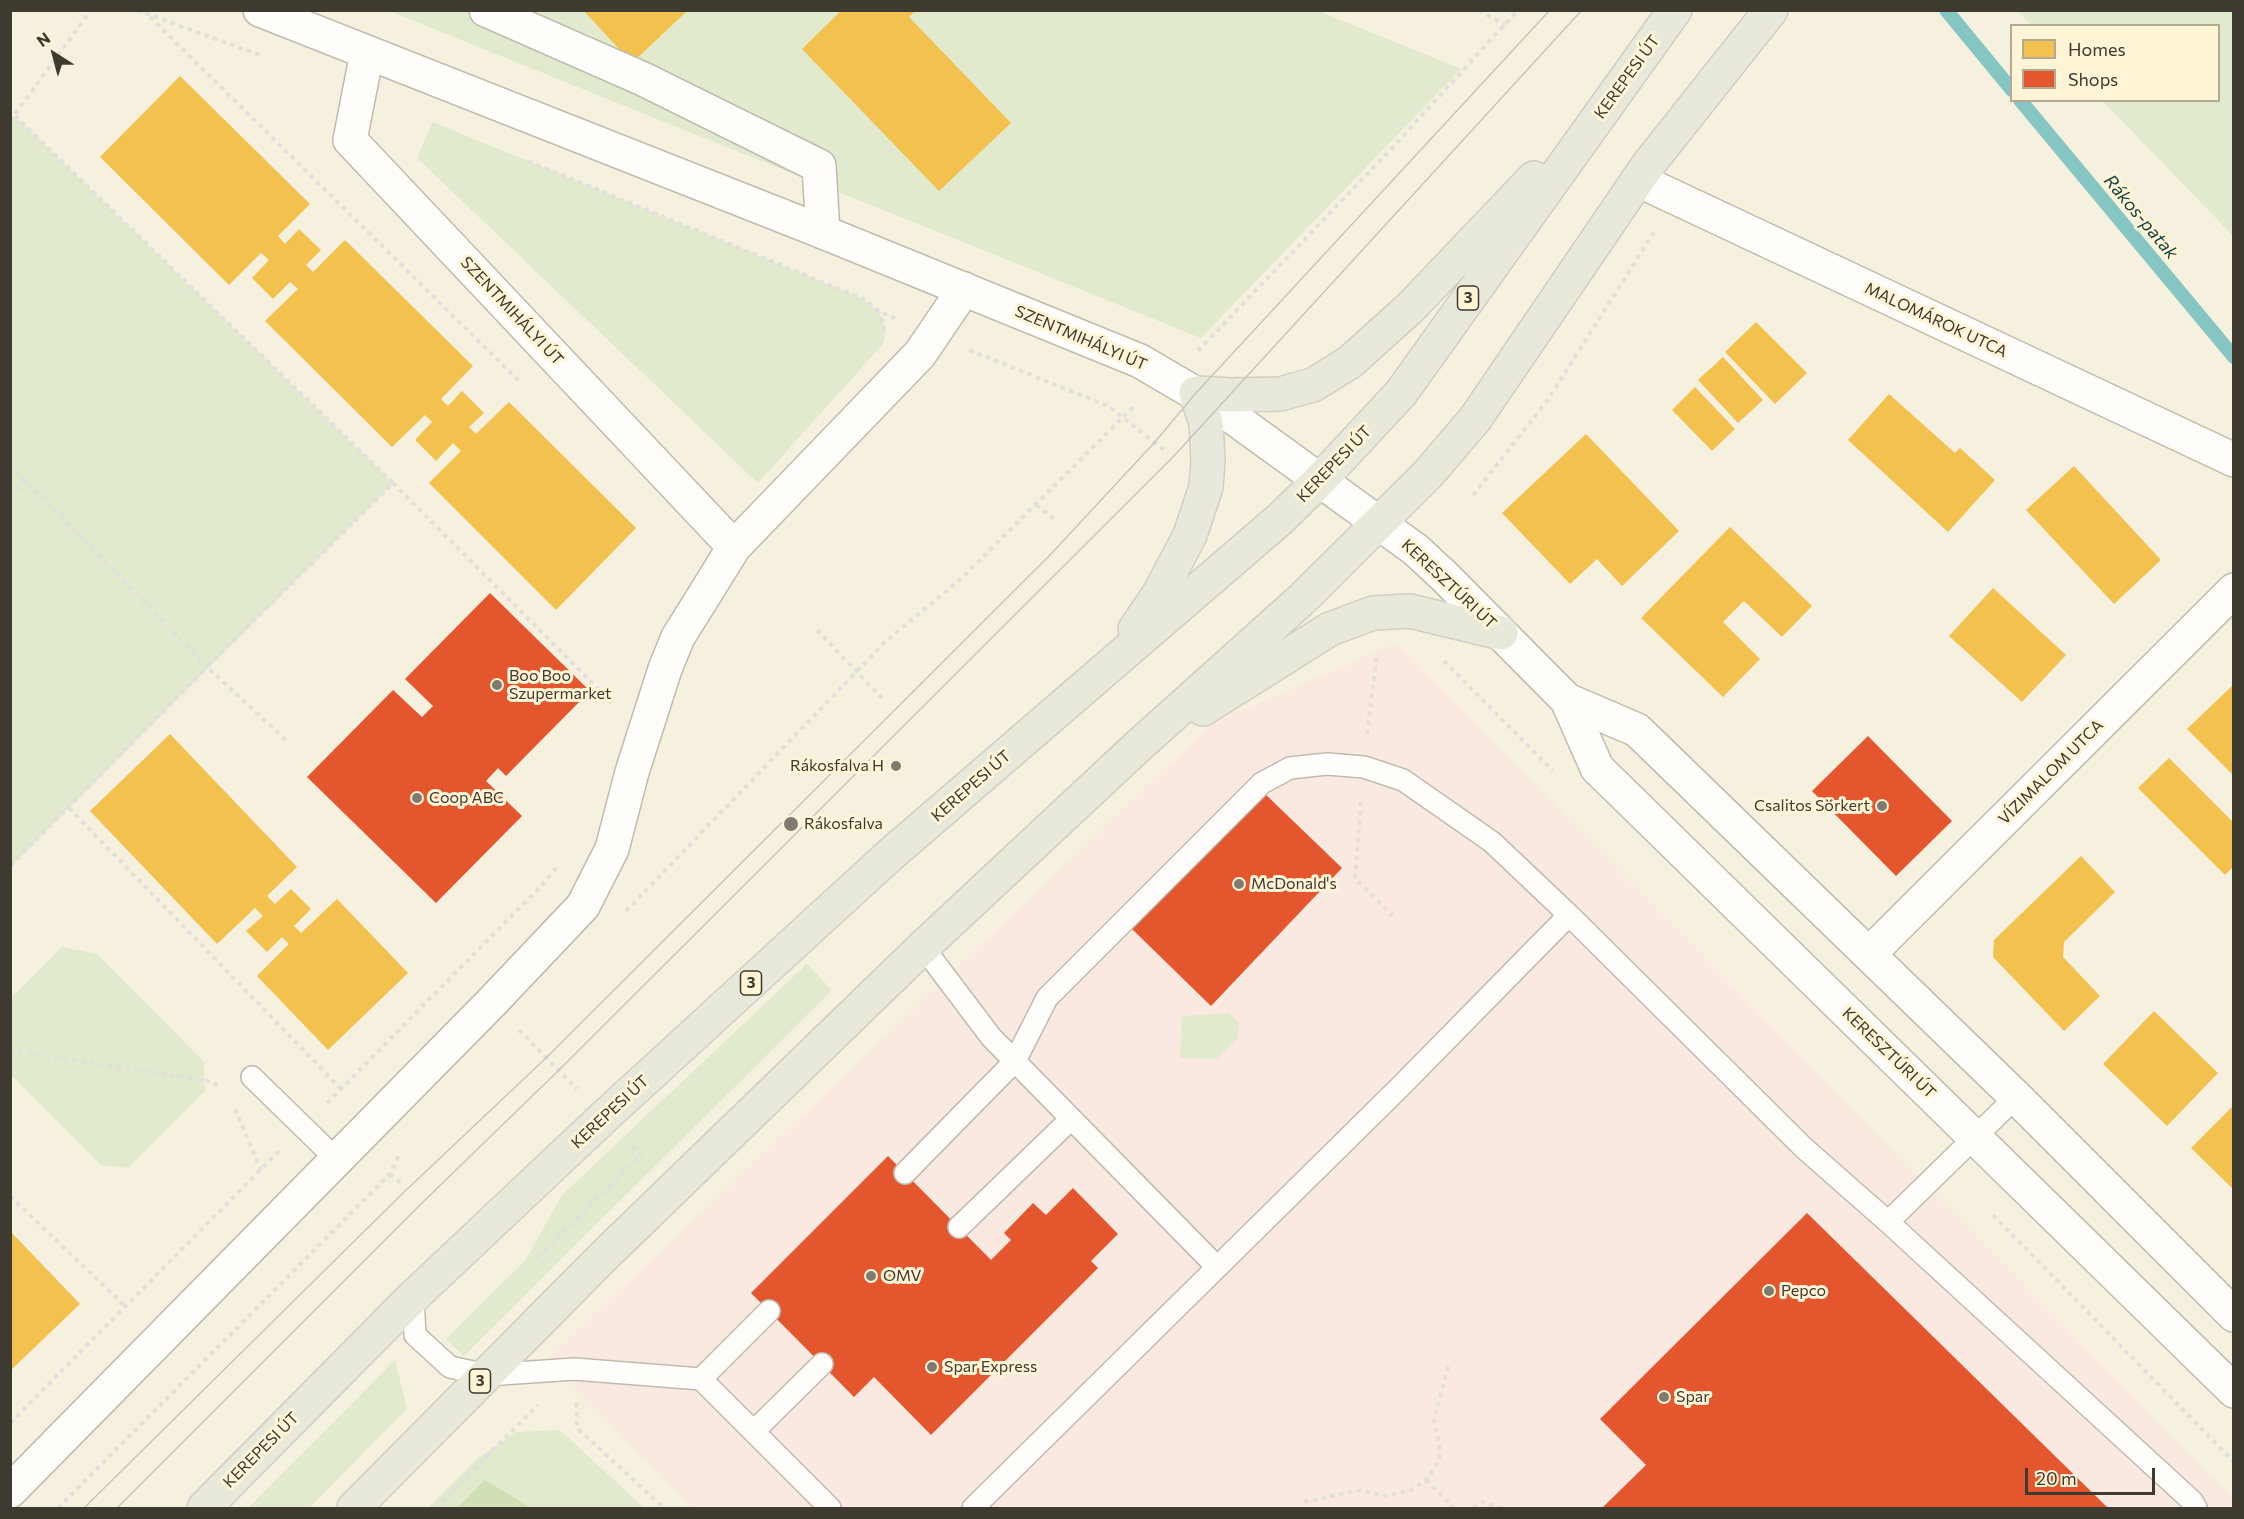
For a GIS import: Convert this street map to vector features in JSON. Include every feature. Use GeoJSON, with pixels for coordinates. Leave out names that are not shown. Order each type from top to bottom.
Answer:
{"type":"FeatureCollection","features":[{"type":"Feature","properties":{"kind":"main road","name":"KEREPESI ÚT"},"geometry":{"type":"LineString","coordinates":[[204,1509],[413,1297],[604,1117],[882,863],[1280,519],[1319,481],[1401,393],[1675,10]]}},
{"type":"Feature","properties":{"kind":"main road","name":"3"},"geometry":{"type":"LineString","coordinates":[[354,1509],[614,1246],[923,947],[1135,749],[1301,600],[1428,474],[1475,419],[1638,180],[1771,10]]}},
{"type":"Feature","properties":{"kind":"main road"},"geometry":{"type":"LineString","coordinates":[[1107,668],[1159,594],[1190,535],[1206,487],[1208,460],[1206,423],[1196,393],[1280,394],[1313,385],[1350,362],[1410,308],[1605,106]]}},
{"type":"Feature","properties":{"kind":"main road"},"geometry":{"type":"LineString","coordinates":[[1135,749],[1330,629],[1373,613],[1410,611],[1501,633]]}},
{"type":"Feature","properties":{"kind":"street","name":"SZENTMIHÁLYI ÚT"},"geometry":{"type":"LineString","coordinates":[[260,10],[823,232],[1140,361],[1196,393],[1319,481]]}},
{"type":"Feature","properties":{"kind":"street"},"geometry":{"type":"LineString","coordinates":[[486,10],[643,78],[819,166],[823,232]]}},
{"type":"Feature","properties":{"kind":"street","name":"SZENTMIHÁLYI ÚT"},"geometry":{"type":"LineString","coordinates":[[367,53],[350,140],[734,547]]}},
{"type":"Feature","properties":{"kind":"street","name":"MALOMÁROK UTCA"},"geometry":{"type":"LineString","coordinates":[[1638,180],[2234,459]]}},
{"type":"Feature","properties":{"kind":"street"},"geometry":{"type":"LineString","coordinates":[[10,1491],[491,1003],[583,906],[612,849],[632,772],[665,669],[678,638],[734,547],[920,354],[964,289]]}},
{"type":"Feature","properties":{"kind":"street","name":"KERESZTÚRI ÚT"},"geometry":{"type":"LineString","coordinates":[[1319,481],[1416,550],[1501,633],[1567,700],[1597,768],[2234,1391]]}},
{"type":"Feature","properties":{"kind":"street","name":"VÍZIMALOM UTCA"},"geometry":{"type":"LineString","coordinates":[[1869,954],[2234,590]]}},
{"type":"Feature","properties":{"kind":"street","name":"KERESZTÚRI ÚT"},"geometry":{"type":"LineString","coordinates":[[1567,700],[1636,730],[2016,1097],[2234,1315]]}},
{"type":"Feature","properties":{"kind":"lane"},"geometry":{"type":"LineString","coordinates":[[904,1173],[1015,1061],[1047,998],[1262,783],[1290,768],[1327,764],[1364,767],[1403,780],[1492,843],[1569,915],[1804,1148],[2192,1501],[2196,1509]]}},
{"type":"Feature","properties":{"kind":"lane"},"geometry":{"type":"LineString","coordinates":[[973,1509],[1401,1086],[1569,915]]}},
{"type":"Feature","properties":{"kind":"lane"},"geometry":{"type":"LineString","coordinates":[[923,947],[991,1037],[1216,1267]]}},
{"type":"Feature","properties":{"kind":"lane"},"geometry":{"type":"LineString","coordinates":[[252,1077],[337,1160]]}},
{"type":"Feature","properties":{"kind":"lane"},"geometry":{"type":"LineString","coordinates":[[1888,1222],[2016,1097]]}},
{"type":"Feature","properties":{"kind":"lane"},"geometry":{"type":"LineString","coordinates":[[959,1227],[1071,1119]]}},
{"type":"Feature","properties":{"kind":"lane"},"geometry":{"type":"LineString","coordinates":[[413,1297],[416,1335],[450,1367],[487,1375],[574,1369],[702,1379],[830,1509]]}},
{"type":"Feature","properties":{"kind":"lane"},"geometry":{"type":"LineString","coordinates":[[702,1379],[769,1311]]}},
{"type":"Feature","properties":{"kind":"lane"},"geometry":{"type":"LineString","coordinates":[[753,1431],[822,1364]]}},
{"type":"Feature","properties":{"kind":"path"},"geometry":{"type":"LineString","coordinates":[[10,121],[91,10]]}},
{"type":"Feature","properties":{"kind":"path"},"geometry":{"type":"LineString","coordinates":[[137,10],[270,59]]}},
{"type":"Feature","properties":{"kind":"path"},"geometry":{"type":"LineString","coordinates":[[1479,10],[1505,25]]}},
{"type":"Feature","properties":{"kind":"path"},"geometry":{"type":"LineString","coordinates":[[624,914],[885,642],[963,577],[1122,416],[1204,344],[1392,147],[1518,10]]}},
{"type":"Feature","properties":{"kind":"path"},"geometry":{"type":"LineString","coordinates":[[148,14],[526,388]]}},
{"type":"Feature","properties":{"kind":"path"},"geometry":{"type":"LineString","coordinates":[[15,116],[393,483],[619,710]]}},
{"type":"Feature","properties":{"kind":"path"},"geometry":{"type":"LineString","coordinates":[[519,158],[866,300],[878,310],[933,335],[1108,406],[1173,457]]}},
{"type":"Feature","properties":{"kind":"path"},"geometry":{"type":"LineString","coordinates":[[1473,495],[1547,401],[1676,198]]}},
{"type":"Feature","properties":{"kind":"path"},"geometry":{"type":"LineString","coordinates":[[878,310],[884,323],[883,344]]}},
{"type":"Feature","properties":{"kind":"path"},"geometry":{"type":"LineString","coordinates":[[10,464],[207,668],[287,741]]}},
{"type":"Feature","properties":{"kind":"path"},"geometry":{"type":"LineString","coordinates":[[10,496],[27,480]]}},
{"type":"Feature","properties":{"kind":"path"},"geometry":{"type":"LineString","coordinates":[[10,866],[393,483]]}},
{"type":"Feature","properties":{"kind":"path"},"geometry":{"type":"LineString","coordinates":[[1036,505],[1056,520]]}},
{"type":"Feature","properties":{"kind":"path"},"geometry":{"type":"LineString","coordinates":[[817,630],[882,699]]}},
{"type":"Feature","properties":{"kind":"path"},"geometry":{"type":"LineString","coordinates":[[69,808],[341,1089]]}},
{"type":"Feature","properties":{"kind":"path"},"geometry":{"type":"LineString","coordinates":[[11,1420],[341,1089],[542,885],[561,862]]}},
{"type":"Feature","properties":{"kind":"path"},"geometry":{"type":"LineString","coordinates":[[10,1050],[213,1082],[222,1090]]}},
{"type":"Feature","properties":{"kind":"path"},"geometry":{"type":"LineString","coordinates":[[231,1098],[261,1170]]}},
{"type":"Feature","properties":{"kind":"path"},"geometry":{"type":"LineString","coordinates":[[58,1509],[390,1174],[400,1154]]}},
{"type":"Feature","properties":{"kind":"path"},"geometry":{"type":"LineString","coordinates":[[390,1174],[402,1184]]}},
{"type":"Feature","properties":{"kind":"path"},"geometry":{"type":"LineString","coordinates":[[10,1196],[126,1307]]}},
{"type":"Feature","properties":{"kind":"path"},"geometry":{"type":"LineString","coordinates":[[1304,1502],[1361,1490],[1385,1496],[1409,1491],[1426,1480],[1439,1461],[1439,1443],[1434,1420],[1449,1364]]}},
{"type":"Feature","properties":{"kind":"path"},"geometry":{"type":"LineString","coordinates":[[435,1509],[574,1369]]}},
{"type":"Feature","properties":{"kind":"path"},"geometry":{"type":"LineString","coordinates":[[1426,1480],[1454,1509]]}},
{"type":"Feature","properties":{"kind":"path"},"geometry":{"type":"LineString","coordinates":[[1473,1509],[1483,1502],[1500,1509]]}},
{"type":"Feature","properties":{"kind":"shaded area"},"geometry":{"type":"Polygon","coordinates":[[[1397,643],[2233,1499],[2233,1508],[693,1508],[547,1360],[1213,723],[1397,643]]]}},
{"type":"Feature","properties":{"kind":"green space"},"geometry":{"type":"Polygon","coordinates":[[[389,11],[1319,11],[1461,69],[1201,338],[389,11]]]}},
{"type":"Feature","properties":{"kind":"green space"},"geometry":{"type":"Polygon","coordinates":[[[2017,11],[2233,11],[2233,236],[2104,102],[2220,102],[2220,24],[2030,24],[2017,11]]]}},
{"type":"Feature","properties":{"kind":"green space"},"geometry":{"type":"Polygon","coordinates":[[[15,116],[393,483],[11,866],[10,121],[15,116]]]}},
{"type":"Feature","properties":{"kind":"green space"},"geometry":{"type":"Polygon","coordinates":[[[433,122],[866,300],[882,317],[885,333],[883,344],[758,483],[417,158],[433,122]]]}},
{"type":"Feature","properties":{"kind":"green space"},"geometry":{"type":"Polygon","coordinates":[[[62,947],[97,954],[204,1062],[205,1091],[128,1168],[101,1165],[11,1075],[11,998],[62,947]]]}},
{"type":"Feature","properties":{"kind":"green space"},"geometry":{"type":"Polygon","coordinates":[[[807,964],[832,990],[464,1356],[446,1339],[525,1261],[562,1195],[807,964]]]}},
{"type":"Feature","properties":{"kind":"green space"},"geometry":{"type":"Polygon","coordinates":[[[1229,1013],[1239,1024],[1238,1038],[1217,1059],[1180,1058],[1182,1016],[1229,1013]]]}},
{"type":"Feature","properties":{"kind":"green space"},"geometry":{"type":"Polygon","coordinates":[[[395,1360],[407,1409],[309,1508],[248,1508],[395,1360]]]}},
{"type":"Feature","properties":{"kind":"green space"},"geometry":{"type":"Polygon","coordinates":[[[560,1430],[644,1508],[531,1508],[485,1481],[457,1508],[428,1508],[477,1459],[516,1432],[560,1430]]]}},
{"type":"Feature","properties":{"kind":"green space"},"geometry":{"type":"Polygon","coordinates":[[[485,1480],[531,1508],[457,1508],[485,1480]]]}},
{"type":"Feature","properties":{"kind":"building: Homes"},"geometry":{"type":"Polygon","coordinates":[[[583,10],[688,10],[632,63],[583,10]]]}},
{"type":"Feature","properties":{"kind":"building: Homes"},"geometry":{"type":"Polygon","coordinates":[[[842,10],[916,10],[909,17],[1011,123],[939,191],[802,49],[842,10]]]}},
{"type":"Feature","properties":{"kind":"building: Homes"},"geometry":{"type":"Polygon","coordinates":[[[180,76],[310,204],[278,236],[285,244],[299,229],[321,250],[306,265],[313,272],[345,240],[473,366],[441,399],[448,406],[462,391],[484,413],[469,427],[476,434],[509,402],[636,528],[556,610],[429,483],[461,451],[453,443],[436,461],[415,440],[432,422],[425,415],[392,447],[265,321],[298,289],[290,282],[273,299],[252,278],[269,260],[261,253],[229,285],[100,157],[180,76]]]}},
{"type":"Feature","properties":{"kind":"building: Homes"},"geometry":{"type":"Polygon","coordinates":[[[1756,322],[1807,373],[1775,404],[1725,352],[1756,322]]]}},
{"type":"Feature","properties":{"kind":"building: Homes"},"geometry":{"type":"Polygon","coordinates":[[[1723,357],[1763,400],[1738,423],[1698,380],[1723,357]]]}},
{"type":"Feature","properties":{"kind":"building: Homes"},"geometry":{"type":"Polygon","coordinates":[[[1695,387],[1735,429],[1712,451],[1672,410],[1695,387]]]}},
{"type":"Feature","properties":{"kind":"building: Homes"},"geometry":{"type":"Polygon","coordinates":[[[1889,394],[1955,453],[1960,448],[1995,480],[1948,532],[1848,440],[1889,394]]]}},
{"type":"Feature","properties":{"kind":"building: Homes"},"geometry":{"type":"Polygon","coordinates":[[[1586,434],[1679,531],[1622,586],[1597,559],[1570,584],[1502,513],[1586,434]]]}},
{"type":"Feature","properties":{"kind":"building: Homes"},"geometry":{"type":"Polygon","coordinates":[[[2074,466],[2161,560],[2114,604],[2026,510],[2074,466]]]}},
{"type":"Feature","properties":{"kind":"building: Homes"},"geometry":{"type":"Polygon","coordinates":[[[1730,527],[1812,606],[1782,637],[1744,601],[1723,622],[1760,659],[1723,697],[1641,618],[1730,527]]]}},
{"type":"Feature","properties":{"kind":"building: Homes"},"geometry":{"type":"Polygon","coordinates":[[[1993,588],[2066,655],[2022,702],[1949,636],[1993,588]]]}},
{"type":"Feature","properties":{"kind":"building: Homes"},"geometry":{"type":"Polygon","coordinates":[[[2234,684],[2234,776],[2187,729],[2234,684]]]}},
{"type":"Feature","properties":{"kind":"building: Homes"},"geometry":{"type":"Polygon","coordinates":[[[170,734],[297,867],[267,896],[275,904],[291,889],[311,909],[294,926],[301,933],[337,899],[408,973],[328,1050],[257,976],[289,944],[282,937],[267,952],[246,931],[263,916],[255,908],[217,944],[90,811],[170,734]]]}},
{"type":"Feature","properties":{"kind":"building: Homes"},"geometry":{"type":"Polygon","coordinates":[[[2169,758],[2234,823],[2234,866],[2225,875],[2138,788],[2169,758]]]}},
{"type":"Feature","properties":{"kind":"building: Homes"},"geometry":{"type":"Polygon","coordinates":[[[2081,856],[2115,892],[2064,942],[2063,957],[2100,996],[2064,1031],[1993,957],[1994,940],[2081,856]]]}},
{"type":"Feature","properties":{"kind":"building: Homes"},"geometry":{"type":"Polygon","coordinates":[[[2154,1011],[2218,1073],[2167,1126],[2103,1064],[2154,1011]]]}},
{"type":"Feature","properties":{"kind":"building: Homes"},"geometry":{"type":"Polygon","coordinates":[[[2234,1105],[2234,1190],[2191,1148],[2234,1105]]]}},
{"type":"Feature","properties":{"kind":"building: Homes"},"geometry":{"type":"Polygon","coordinates":[[[10,1231],[80,1304],[10,1371],[10,1231]]]}},
{"type":"Feature","properties":{"kind":"building: Shops"},"geometry":{"type":"Polygon","coordinates":[[[490,593],[590,691],[506,776],[498,768],[486,781],[522,816],[436,903],[307,777],[393,690],[422,717],[433,706],[405,679],[490,593]]]}},
{"type":"Feature","properties":{"kind":"building: Shops","name":"Csalitos Sörkert"},"geometry":{"type":"Polygon","coordinates":[[[1868,736],[1952,821],[1896,876],[1812,791],[1868,736]]]}},
{"type":"Feature","properties":{"kind":"building: Shops"},"geometry":{"type":"Polygon","coordinates":[[[1263,792],[1342,868],[1211,1006],[1132,929],[1263,792]]]}},
{"type":"Feature","properties":{"kind":"building: Shops"},"geometry":{"type":"Polygon","coordinates":[[[888,1156],[991,1260],[1011,1240],[1004,1233],[1033,1203],[1046,1215],[1073,1188],[1118,1234],[1091,1261],[1098,1268],[931,1435],[874,1377],[854,1397],[751,1293],[888,1156]]]}},
{"type":"Feature","properties":{"kind":"building: Shops"},"geometry":{"type":"Polygon","coordinates":[[[1807,1213],[2108,1508],[1602,1508],[1646,1465],[1600,1419],[1807,1213]]]}},
{"type":"Feature","properties":{"kind":"waterway","name":"Rákos-patak"},"geometry":{"type":"LineString","coordinates":[[1946,10],[2010,88]]}},
{"type":"Feature","properties":{"kind":"waterway","name":"Rákos-patak"},"geometry":{"type":"LineString","coordinates":[[2022,102],[2234,357]]}},
{"type":"Feature","properties":{"kind":"tram line"},"geometry":{"type":"LineString","coordinates":[[84,1508],[402,1194],[546,1058],[1051,554],[1154,443],[1196,393],[1550,10]]}},
{"type":"Feature","properties":{"kind":"tram line"},"geometry":{"type":"LineString","coordinates":[[117,1508],[1173,457],[1582,10]]}},
{"type":"Feature","properties":{"kind":"place","name":"Boo Boo Szupermarket"},"geometry":{"type":"Point","coordinates":[497,685]}},
{"type":"Feature","properties":{"kind":"place","name":"Rákosfalva H"},"geometry":{"type":"Point","coordinates":[896,766]}},
{"type":"Feature","properties":{"kind":"place","name":"Coop ABC"},"geometry":{"type":"Point","coordinates":[417,798]}},
{"type":"Feature","properties":{"kind":"place","name":"Csalitos Sörkert"},"geometry":{"type":"Point","coordinates":[1882,806]}},
{"type":"Feature","properties":{"kind":"place","name":"Rákosfalva"},"geometry":{"type":"Point","coordinates":[791,824]}},
{"type":"Feature","properties":{"kind":"place","name":"McDonald's"},"geometry":{"type":"Point","coordinates":[1239,884]}},
{"type":"Feature","properties":{"kind":"place","name":"OMV"},"geometry":{"type":"Point","coordinates":[871,1276]}},
{"type":"Feature","properties":{"kind":"place","name":"Pepco"},"geometry":{"type":"Point","coordinates":[1769,1291]}},
{"type":"Feature","properties":{"kind":"place","name":"Spar Express"},"geometry":{"type":"Point","coordinates":[932,1367]}},
{"type":"Feature","properties":{"kind":"place","name":"Spar"},"geometry":{"type":"Point","coordinates":[1664,1397]}}]}
